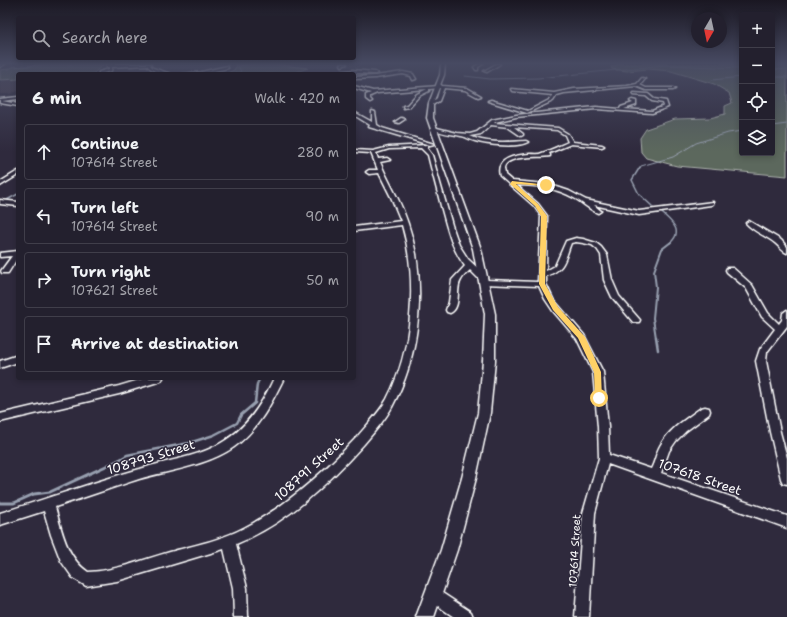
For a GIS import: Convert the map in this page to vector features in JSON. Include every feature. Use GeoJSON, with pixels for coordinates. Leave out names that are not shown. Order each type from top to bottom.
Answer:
{"type":"FeatureCollection","features":[{"type":"Feature","properties":{"kind":"main road"},"geometry":{"type":"LineString","coordinates":[[425,617],[449,550],[468,485],[484,413],[489,361],[490,314],[477,249],[435,144],[430,118],[431,105],[435,93]]}},
{"type":"Feature","properties":{"kind":"street"},"geometry":{"type":"LineString","coordinates":[[370,101],[368,99],[368,95],[372,93]]}},
{"type":"Feature","properties":{"kind":"street"},"geometry":{"type":"LineString","coordinates":[[404,107],[408,106],[418,96],[424,93]]}},
{"type":"Feature","properties":{"kind":"street"},"geometry":{"type":"LineString","coordinates":[[473,93],[479,96]]}},
{"type":"Feature","properties":{"kind":"street"},"geometry":{"type":"LineString","coordinates":[[541,93],[554,94],[557,93]]}},
{"type":"Feature","properties":{"kind":"street"},"geometry":{"type":"LineString","coordinates":[[522,115],[522,113],[552,100],[555,95],[554,94]]}},
{"type":"Feature","properties":{"kind":"street"},"geometry":{"type":"LineString","coordinates":[[608,108],[652,112],[666,107],[665,102],[653,100],[648,96],[634,94]]}},
{"type":"Feature","properties":{"kind":"street"},"geometry":{"type":"LineString","coordinates":[[0,101],[16,98]]}},
{"type":"Feature","properties":{"kind":"street"},"geometry":{"type":"LineString","coordinates":[[0,101],[16,106]]}},
{"type":"Feature","properties":{"kind":"street"},"geometry":{"type":"LineString","coordinates":[[490,101],[527,112]]}},
{"type":"Feature","properties":{"kind":"street"},"geometry":{"type":"LineString","coordinates":[[433,128],[466,135],[479,133],[489,124],[501,118],[592,108],[630,107],[636,103],[632,101]]}},
{"type":"Feature","properties":{"kind":"street"},"geometry":{"type":"LineString","coordinates":[[373,112],[375,126]]}},
{"type":"Feature","properties":{"kind":"street"},"geometry":{"type":"LineString","coordinates":[[356,114],[375,126]]}},
{"type":"Feature","properties":{"kind":"street"},"geometry":{"type":"LineString","coordinates":[[397,122],[403,118]]}},
{"type":"Feature","properties":{"kind":"street"},"geometry":{"type":"LineString","coordinates":[[356,120],[389,132],[435,144]]}},
{"type":"Feature","properties":{"kind":"street"},"geometry":{"type":"LineString","coordinates":[[489,124],[559,130],[571,139],[571,143]]}},
{"type":"Feature","properties":{"kind":"street"},"geometry":{"type":"LineString","coordinates":[[510,126],[521,135]]}},
{"type":"Feature","properties":{"kind":"street"},"geometry":{"type":"LineString","coordinates":[[466,135],[472,139],[499,144],[526,142]]}},
{"type":"Feature","properties":{"kind":"street"},"geometry":{"type":"LineString","coordinates":[[542,279],[545,231],[544,216],[536,205],[502,175],[501,168],[505,162],[513,157],[545,156],[547,152],[571,143],[602,146]]}},
{"type":"Feature","properties":{"kind":"street"},"geometry":{"type":"LineString","coordinates":[[356,152],[379,158],[394,148],[423,147],[435,144]]}},
{"type":"Feature","properties":{"kind":"street"},"geometry":{"type":"LineString","coordinates":[[423,147],[430,155],[447,222],[455,246],[469,266],[484,280],[542,279],[558,267],[568,242],[579,240],[594,244],[604,255],[608,280],[616,297],[636,320]]}},
{"type":"Feature","properties":{"kind":"street","name":"108791 Street"},"geometry":{"type":"LineString","coordinates":[[48,504],[61,546],[74,570],[86,579],[115,575],[229,541],[249,532],[278,514],[335,468],[380,418],[392,399],[408,348],[415,302],[413,254],[397,203],[382,171],[379,158]]}},
{"type":"Feature","properties":{"kind":"street"},"geometry":{"type":"LineString","coordinates":[[369,172],[382,171]]}},
{"type":"Feature","properties":{"kind":"street"},"geometry":{"type":"LineString","coordinates":[[0,184],[16,174]]}},
{"type":"Feature","properties":{"kind":"street"},"geometry":{"type":"LineString","coordinates":[[512,183],[526,183],[557,187],[577,196],[598,211]]}},
{"type":"Feature","properties":{"kind":"street"},"geometry":{"type":"LineString","coordinates":[[0,202],[16,204]]}},
{"type":"Feature","properties":{"kind":"street"},"geometry":{"type":"LineString","coordinates":[[586,202],[641,213],[711,203]]}},
{"type":"Feature","properties":{"kind":"street"},"geometry":{"type":"LineString","coordinates":[[356,229],[404,223]]}},
{"type":"Feature","properties":{"kind":"street"},"geometry":{"type":"LineString","coordinates":[[749,223],[757,231],[781,242],[787,251]]}},
{"type":"Feature","properties":{"kind":"street"},"geometry":{"type":"LineString","coordinates":[[0,255],[16,253]]}},
{"type":"Feature","properties":{"kind":"street"},"geometry":{"type":"LineString","coordinates":[[5,271],[16,256]]}},
{"type":"Feature","properties":{"kind":"street"},"geometry":{"type":"LineString","coordinates":[[450,310],[453,302],[456,280],[469,266]]}},
{"type":"Feature","properties":{"kind":"street"},"geometry":{"type":"LineString","coordinates":[[730,270],[750,288],[767,319],[785,321],[763,351],[761,361],[784,458],[787,479]]}},
{"type":"Feature","properties":{"kind":"street","name":"107614 Street"},"geometry":{"type":"LineString","coordinates":[[542,279],[556,308],[581,337],[598,372],[604,458],[589,513],[582,617]]}},
{"type":"Feature","properties":{"kind":"street"},"geometry":{"type":"LineString","coordinates":[[0,365],[16,359]]}},
{"type":"Feature","properties":{"kind":"street","name":"108793 Street"},"geometry":{"type":"LineString","coordinates":[[0,519],[139,474],[195,458],[224,447],[245,431],[258,418],[278,380]]}},
{"type":"Feature","properties":{"kind":"street"},"geometry":{"type":"LineString","coordinates":[[0,418],[76,401],[142,381]]}},
{"type":"Feature","properties":{"kind":"street"},"geometry":{"type":"LineString","coordinates":[[654,475],[669,442],[678,432],[705,411]]}},
{"type":"Feature","properties":{"kind":"street","name":"107618 Street"},"geometry":{"type":"LineString","coordinates":[[604,458],[787,522]]}},
{"type":"Feature","properties":{"kind":"street"},"geometry":{"type":"LineString","coordinates":[[229,541],[240,588],[241,617]]}},
{"type":"Feature","properties":{"kind":"street"},"geometry":{"type":"LineString","coordinates":[[433,594],[466,617]]}},
{"type":"Feature","properties":{"kind":"shaded area"},"geometry":{"type":"Polygon","coordinates":[[[0,93],[13,93],[9,94],[0,93]]]}},
{"type":"Feature","properties":{"kind":"green space"},"geometry":{"type":"Polygon","coordinates":[[[729,93],[739,93],[739,156],[775,156],[775,93],[787,93],[787,176],[677,166],[646,158],[641,152],[640,138],[646,129],[675,119],[710,118],[725,114],[725,106],[732,103],[729,93]]]}},
{"type":"Feature","properties":{"kind":"waterway"},"geometry":{"type":"LineString","coordinates":[[775,126],[787,124]]}},
{"type":"Feature","properties":{"kind":"waterway"},"geometry":{"type":"LineString","coordinates":[[640,168],[641,166],[673,157],[696,143],[728,133],[739,131]]}},
{"type":"Feature","properties":{"kind":"waterway"},"geometry":{"type":"LineString","coordinates":[[640,167],[632,180],[639,194],[653,207]]}},
{"type":"Feature","properties":{"kind":"waterway"},"geometry":{"type":"LineString","coordinates":[[5,201],[16,195]]}},
{"type":"Feature","properties":{"kind":"waterway"},"geometry":{"type":"LineString","coordinates":[[660,211],[672,222],[676,230],[676,234],[670,242]]}},
{"type":"Feature","properties":{"kind":"waterway"},"geometry":{"type":"LineString","coordinates":[[656,338],[653,318],[656,287],[654,271],[662,249],[670,242]]}},
{"type":"Feature","properties":{"kind":"waterway"},"geometry":{"type":"LineString","coordinates":[[656,337],[658,350]]}},
{"type":"Feature","properties":{"kind":"waterway"},"geometry":{"type":"LineString","coordinates":[[118,461],[127,455],[189,443],[214,435],[237,423],[241,415],[255,403],[257,384],[259,380]]}},
{"type":"Feature","properties":{"kind":"waterway"},"geometry":{"type":"LineString","coordinates":[[0,503],[14,503],[34,494],[50,492],[118,461]]}},
{"type":"Feature","properties":{"kind":"route"},"geometry":{"type":"LineString","coordinates":[[546,185],[512,183],[536,205],[544,216],[545,231],[543,241],[542,284],[549,299],[581,337],[598,372],[599,398]]}}]}
